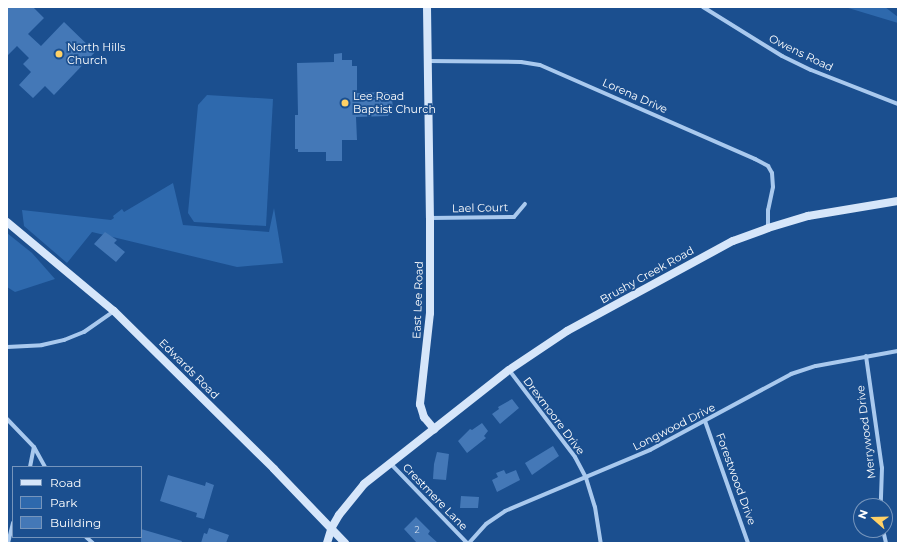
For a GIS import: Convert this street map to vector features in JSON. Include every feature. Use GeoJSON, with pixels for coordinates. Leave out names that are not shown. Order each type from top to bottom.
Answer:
{"type":"FeatureCollection","features":[{"type":"Feature","properties":{"kind":"street","name":"East Lee Road"},"geometry":{"type":"LineString","coordinates":[[427,7],[430,218],[429,331],[420,404],[424,417],[434,429]]}},
{"type":"Feature","properties":{"kind":"street","name":"Owens Road"},"geometry":{"type":"LineString","coordinates":[[703,7],[782,56],[811,70],[898,104]]}},
{"type":"Feature","properties":{"kind":"street","name":"Lorena Drive"},"geometry":{"type":"LineString","coordinates":[[427,61],[522,62],[540,65],[755,159],[768,166],[772,173],[773,187],[768,210],[768,228]]}},
{"type":"Feature","properties":{"kind":"street","name":"Brushy Creek Road"},"geometry":{"type":"LineString","coordinates":[[434,429],[509,370],[567,331],[696,259],[733,241],[768,228],[808,216],[898,200]]}},
{"type":"Feature","properties":{"kind":"street","name":"Lael Court"},"geometry":{"type":"LineString","coordinates":[[430,218],[514,216],[525,204]]}},
{"type":"Feature","properties":{"kind":"street","name":"Edwards Road"},"geometry":{"type":"LineString","coordinates":[[7,222],[114,311],[332,527],[345,543]]}},
{"type":"Feature","properties":{"kind":"street"},"geometry":{"type":"LineString","coordinates":[[7,347],[42,345],[64,340],[84,332],[114,311]]}},
{"type":"Feature","properties":{"kind":"street","name":"Longwood Drive"},"geometry":{"type":"LineString","coordinates":[[468,543],[486,524],[505,511],[650,450],[791,374],[816,366],[898,350]]}},
{"type":"Feature","properties":{"kind":"street","name":"Merrywood Drive"},"geometry":{"type":"LineString","coordinates":[[866,356],[882,468],[881,498]]}},
{"type":"Feature","properties":{"kind":"street","name":"Drexmoore Drive"},"geometry":{"type":"LineString","coordinates":[[509,370],[575,457],[586,478],[598,519],[601,543]]}},
{"type":"Feature","properties":{"kind":"street"},"geometry":{"type":"LineString","coordinates":[[7,418],[34,447],[44,466]]}},
{"type":"Feature","properties":{"kind":"street","name":"Forestwood Drive"},"geometry":{"type":"LineString","coordinates":[[705,421],[748,543]]}},
{"type":"Feature","properties":{"kind":"street"},"geometry":{"type":"LineString","coordinates":[[327,543],[332,527],[339,515],[364,484],[434,429]]}},
{"type":"Feature","properties":{"kind":"street"},"geometry":{"type":"LineString","coordinates":[[30,466],[34,447]]}},
{"type":"Feature","properties":{"kind":"street","name":"Crestmere Lane"},"geometry":{"type":"LineString","coordinates":[[390,463],[468,543]]}},
{"type":"Feature","properties":{"kind":"street"},"geometry":{"type":"LineString","coordinates":[[8,543],[12,527]]}},
{"type":"Feature","properties":{"kind":"green space"},"geometry":{"type":"Polygon","coordinates":[[[845,7],[885,7],[898,17],[898,23],[845,7]]]}},
{"type":"Feature","properties":{"kind":"green space"},"geometry":{"type":"Polygon","coordinates":[[[207,95],[273,99],[266,226],[194,222],[188,213],[198,105],[207,95]]]}},
{"type":"Feature","properties":{"kind":"green space"},"geometry":{"type":"Polygon","coordinates":[[[173,183],[183,225],[269,232],[274,208],[283,263],[237,267],[92,232],[67,263],[24,226],[22,210],[111,220],[114,218],[113,216],[122,209],[124,212],[173,183]]]}},
{"type":"Feature","properties":{"kind":"green space"},"geometry":{"type":"Polygon","coordinates":[[[7,233],[32,253],[55,279],[15,292],[7,287],[7,233]]]}},
{"type":"Feature","properties":{"kind":"building","name":"North Hills Church"},"geometry":{"type":"Polygon","coordinates":[[[7,7],[33,7],[44,18],[28,34],[41,46],[64,22],[95,52],[54,95],[45,86],[33,98],[19,85],[31,72],[23,64],[29,58],[17,46],[7,56],[7,7]]]}},
{"type":"Feature","properties":{"kind":"building","name":"Lee Road Baptist Church"},"geometry":{"type":"Polygon","coordinates":[[[342,53],[342,60],[352,60],[352,66],[357,66],[357,93],[388,92],[388,96],[392,96],[393,113],[389,113],[388,116],[356,117],[357,140],[342,140],[342,161],[326,161],[326,152],[298,152],[298,149],[295,149],[295,115],[298,115],[297,63],[334,62],[334,54],[342,53]]]}},
{"type":"Feature","properties":{"kind":"building"},"geometry":{"type":"Polygon","coordinates":[[[105,232],[117,240],[114,243],[125,252],[116,262],[94,244],[105,232]]]}},
{"type":"Feature","properties":{"kind":"building"},"geometry":{"type":"Polygon","coordinates":[[[512,399],[519,408],[500,424],[492,414],[499,409],[498,407],[512,399]]]}},
{"type":"Feature","properties":{"kind":"building"},"geometry":{"type":"Polygon","coordinates":[[[482,423],[488,431],[484,436],[486,438],[467,453],[458,441],[470,429],[472,430],[482,423]]]}},
{"type":"Feature","properties":{"kind":"building"},"geometry":{"type":"Polygon","coordinates":[[[553,446],[559,456],[532,475],[525,463],[553,446]]]}},
{"type":"Feature","properties":{"kind":"building"},"geometry":{"type":"Polygon","coordinates":[[[437,452],[449,454],[446,480],[433,479],[434,464],[437,452]]]}},
{"type":"Feature","properties":{"kind":"building"},"geometry":{"type":"Polygon","coordinates":[[[504,470],[506,474],[516,470],[520,480],[497,492],[492,480],[498,477],[496,473],[504,470]]]}},
{"type":"Feature","properties":{"kind":"building"},"geometry":{"type":"Polygon","coordinates":[[[168,475],[205,486],[206,482],[214,485],[204,519],[196,517],[197,513],[160,501],[168,475]]]}},
{"type":"Feature","properties":{"kind":"building"},"geometry":{"type":"Polygon","coordinates":[[[461,496],[479,497],[478,508],[460,508],[461,496]]]}},
{"type":"Feature","properties":{"kind":"building"},"geometry":{"type":"Polygon","coordinates":[[[416,517],[430,531],[428,534],[438,543],[417,543],[404,529],[416,517]]]}},
{"type":"Feature","properties":{"kind":"building"},"geometry":{"type":"Polygon","coordinates":[[[209,528],[229,535],[226,543],[201,543],[204,533],[207,534],[209,528]]]}},
{"type":"Feature","properties":{"kind":"building"},"geometry":{"type":"Polygon","coordinates":[[[142,529],[182,541],[181,543],[141,542],[142,529]]]}},
{"type":"Feature","properties":{"kind":"place","name":"North Hills Church"},"geometry":{"type":"Point","coordinates":[59,54]}},
{"type":"Feature","properties":{"kind":"place","name":"Lee Road Baptist Church"},"geometry":{"type":"Point","coordinates":[345,103]}}]}
